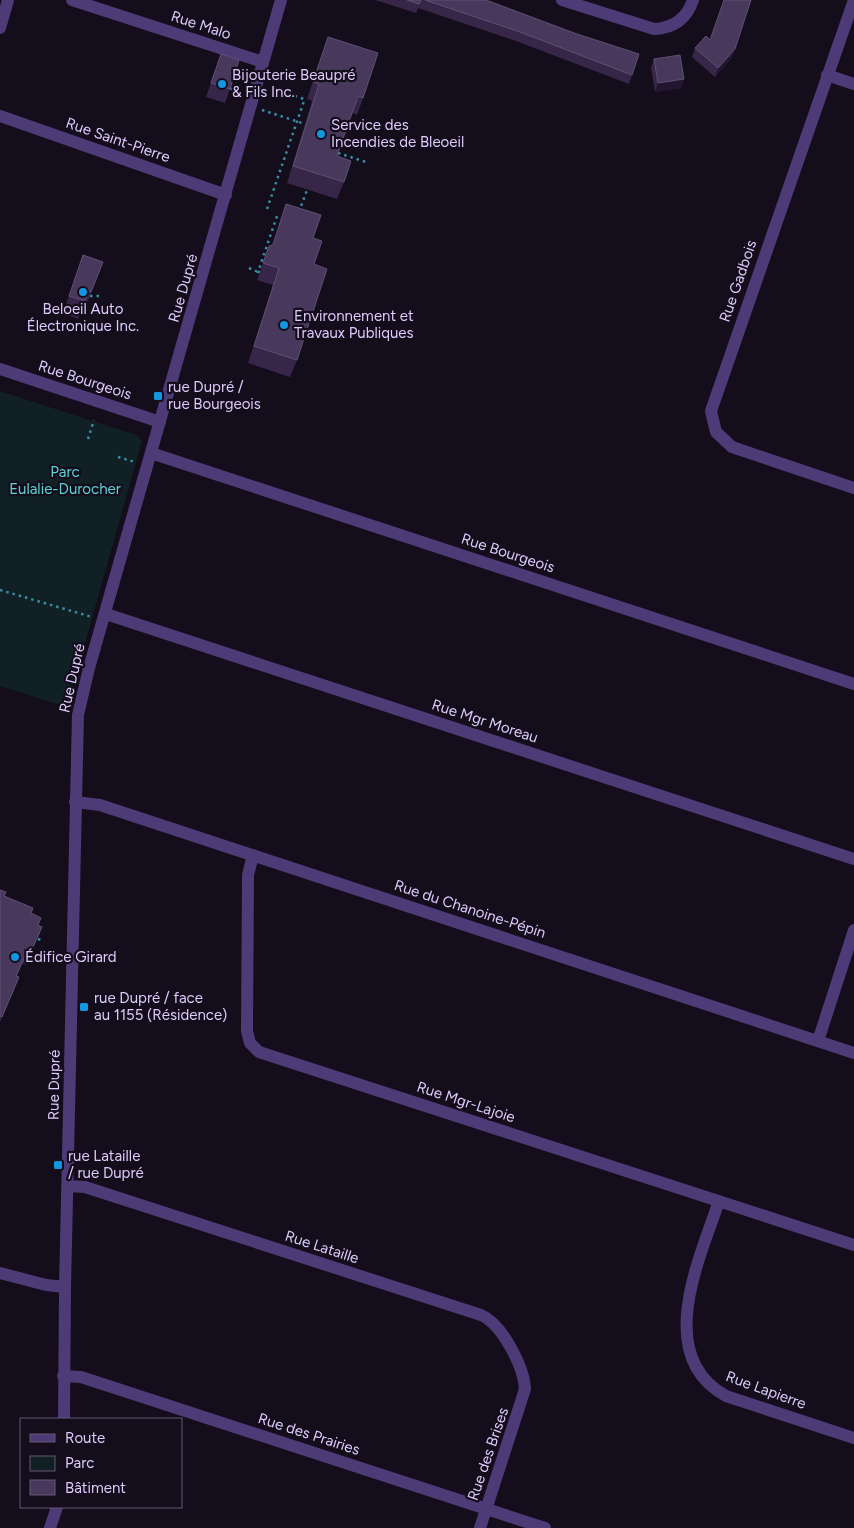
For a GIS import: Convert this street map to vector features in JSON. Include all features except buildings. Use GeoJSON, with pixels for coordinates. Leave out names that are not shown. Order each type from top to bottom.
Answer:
{"type":"FeatureCollection","features":[{"type":"Feature","properties":{"kind":"street"},"geometry":{"type":"LineString","coordinates":[[0,28],[8,0]]}},
{"type":"Feature","properties":{"kind":"street","name":"Rue Malo"},"geometry":{"type":"LineString","coordinates":[[72,0],[263,62]]}},
{"type":"Feature","properties":{"kind":"street","name":"Rue Dupré"},"geometry":{"type":"LineString","coordinates":[[64,1418],[63,1376],[78,715],[100,616],[151,453],[281,0]]}},
{"type":"Feature","properties":{"kind":"street"},"geometry":{"type":"LineString","coordinates":[[562,0],[654,29],[665,28],[679,21],[687,14],[693,0]]}},
{"type":"Feature","properties":{"kind":"street","name":"Rue Gadbois"},"geometry":{"type":"LineString","coordinates":[[854,0],[713,400],[711,416],[720,437],[732,447],[854,488]]}},
{"type":"Feature","properties":{"kind":"street"},"geometry":{"type":"LineString","coordinates":[[827,75],[854,84]]}},
{"type":"Feature","properties":{"kind":"street","name":"Rue Saint-Pierre"},"geometry":{"type":"LineString","coordinates":[[0,116],[226,195]]}},
{"type":"Feature","properties":{"kind":"street","name":"Rue Bourgeois"},"geometry":{"type":"LineString","coordinates":[[0,369],[160,422]]}},
{"type":"Feature","properties":{"kind":"street","name":"Rue Bourgeois"},"geometry":{"type":"LineString","coordinates":[[151,453],[854,684]]}},
{"type":"Feature","properties":{"kind":"street","name":"Rue Mgr Moreau"},"geometry":{"type":"LineString","coordinates":[[100,616],[854,859]]}},
{"type":"Feature","properties":{"kind":"street","name":"Rue du Chanoine-Pépin"},"geometry":{"type":"LineString","coordinates":[[75,802],[100,805],[854,1053]]}},
{"type":"Feature","properties":{"kind":"street","name":"Rue Mgr-Lajoie"},"geometry":{"type":"LineString","coordinates":[[254,855],[248,875],[247,1031],[250,1043],[256,1049],[854,1245]]}},
{"type":"Feature","properties":{"kind":"street"},"geometry":{"type":"LineString","coordinates":[[818,1041],[854,930]]}},
{"type":"Feature","properties":{"kind":"street","name":"Rue Lataille"},"geometry":{"type":"LineString","coordinates":[[68,1186],[85,1187],[485,1317],[496,1325],[502,1333],[522,1374],[525,1389]]}},
{"type":"Feature","properties":{"kind":"street","name":"Rue Lapierre"},"geometry":{"type":"LineString","coordinates":[[719,1201],[686,1307],[688,1340],[701,1374],[710,1384],[726,1396],[854,1438]]}},
{"type":"Feature","properties":{"kind":"street"},"geometry":{"type":"LineString","coordinates":[[0,1273],[46,1285],[65,1287]]}},
{"type":"Feature","properties":{"kind":"street","name":"Rue des Prairies"},"geometry":{"type":"LineString","coordinates":[[63,1376],[81,1377],[545,1528]]}},
{"type":"Feature","properties":{"kind":"street","name":"Rue des Brises"},"geometry":{"type":"LineString","coordinates":[[480,1528],[525,1389]]}},
{"type":"Feature","properties":{"kind":"street"},"geometry":{"type":"LineString","coordinates":[[50,1528],[57,1508]]}},
{"type":"Feature","properties":{"kind":"path"},"geometry":{"type":"LineString","coordinates":[[230,88],[243,96]]}},
{"type":"Feature","properties":{"kind":"path"},"geometry":{"type":"LineString","coordinates":[[267,209],[304,99],[295,96]]}},
{"type":"Feature","properties":{"kind":"path"},"geometry":{"type":"LineString","coordinates":[[262,110],[305,124]]}},
{"type":"Feature","properties":{"kind":"path"},"geometry":{"type":"LineString","coordinates":[[338,153],[369,163]]}},
{"type":"Feature","properties":{"kind":"path"},"geometry":{"type":"LineString","coordinates":[[297,220],[307,190]]}},
{"type":"Feature","properties":{"kind":"path"},"geometry":{"type":"LineString","coordinates":[[249,268],[259,272],[278,213]]}},
{"type":"Feature","properties":{"kind":"path"},"geometry":{"type":"LineString","coordinates":[[269,240],[273,241]]}},
{"type":"Feature","properties":{"kind":"path"},"geometry":{"type":"LineString","coordinates":[[90,296],[98,296]]}},
{"type":"Feature","properties":{"kind":"path"},"geometry":{"type":"LineString","coordinates":[[88,439],[94,420]]}},
{"type":"Feature","properties":{"kind":"path"},"geometry":{"type":"LineString","coordinates":[[118,457],[139,463]]}},
{"type":"Feature","properties":{"kind":"path"},"geometry":{"type":"LineString","coordinates":[[0,590],[70,610],[100,616]]}},
{"type":"Feature","properties":{"kind":"path"},"geometry":{"type":"LineString","coordinates":[[69,615],[70,610]]}},
{"type":"Feature","properties":{"kind":"path"},"geometry":{"type":"LineString","coordinates":[[38,939],[43,941]]}},
{"type":"Feature","properties":{"kind":"green space","name":"Parc Eulalie-Durocher"},"geometry":{"type":"Polygon","coordinates":[[[0,391],[136,435],[142,441],[67,707],[0,686],[0,391]]]}},
{"type":"Feature","properties":{"kind":"place","name":"Bijouterie Beaupré & Fils Inc."},"geometry":{"type":"Point","coordinates":[222,84]}},
{"type":"Feature","properties":{"kind":"place","name":"Service des Incendies de Bleoeil"},"geometry":{"type":"Point","coordinates":[321,134]}},
{"type":"Feature","properties":{"kind":"place","name":"Beloeil Auto Électronique Inc."},"geometry":{"type":"Point","coordinates":[83,292]}},
{"type":"Feature","properties":{"kind":"place","name":"Environnement et Travaux Publiques"},"geometry":{"type":"Point","coordinates":[284,325]}},
{"type":"Feature","properties":{"kind":"place","name":"rue Dupré / rue Bourgeois"},"geometry":{"type":"Point","coordinates":[158,396]}},
{"type":"Feature","properties":{"kind":"place","name":"Édifice Girard"},"geometry":{"type":"Point","coordinates":[15,957]}},
{"type":"Feature","properties":{"kind":"place","name":"rue Dupré / face au 1155 (Résidence)"},"geometry":{"type":"Point","coordinates":[84,1007]}},
{"type":"Feature","properties":{"kind":"place","name":"rue Lataille / rue Dupré"},"geometry":{"type":"Point","coordinates":[58,1165]}}]}
